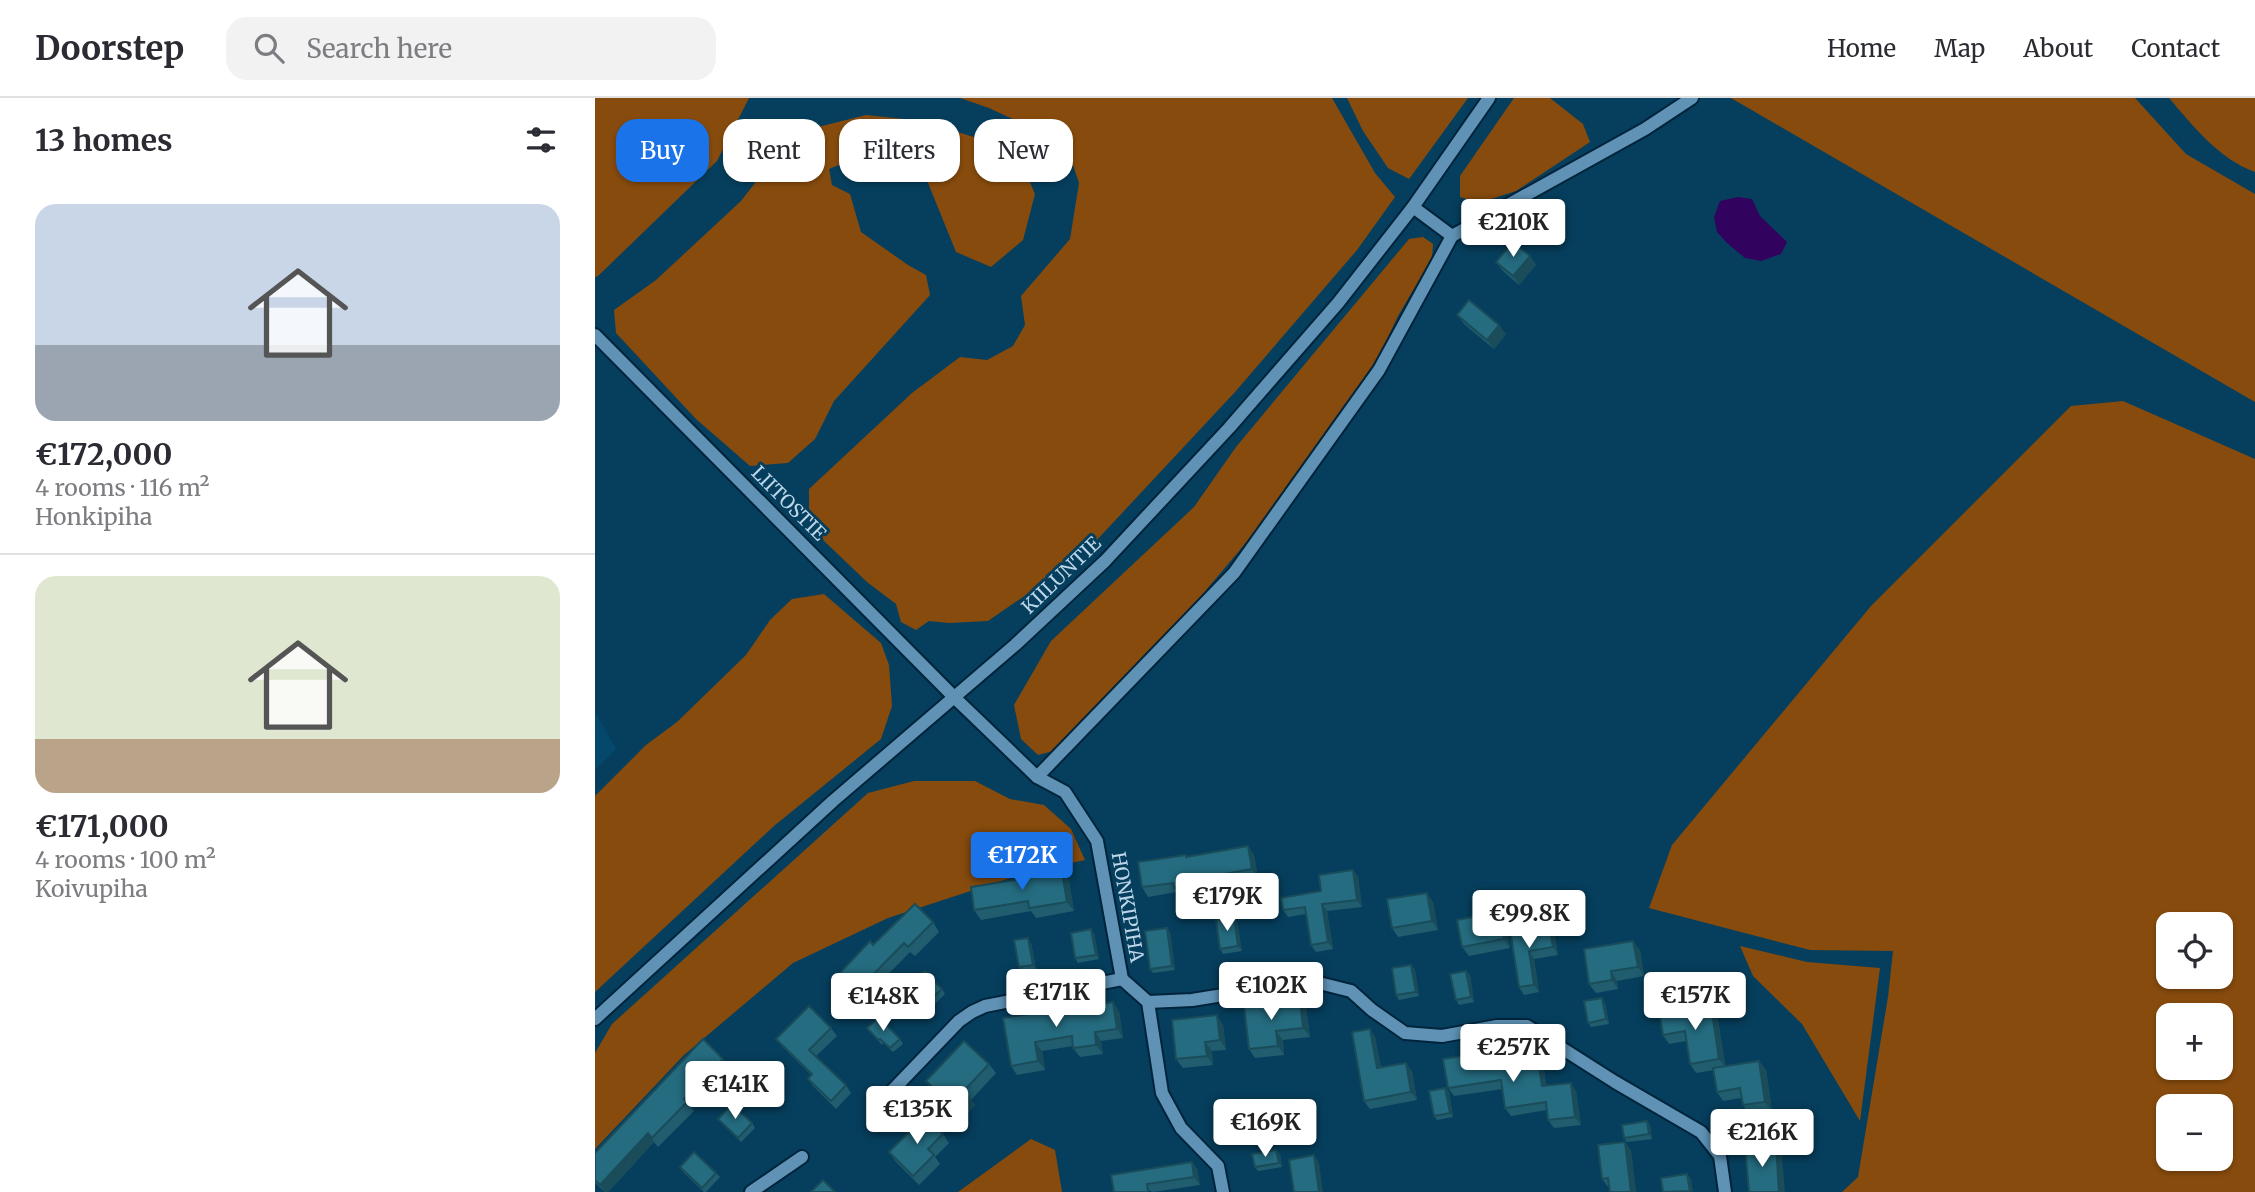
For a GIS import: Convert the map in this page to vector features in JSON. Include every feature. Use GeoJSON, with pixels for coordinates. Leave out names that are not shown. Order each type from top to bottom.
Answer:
{"type":"FeatureCollection","features":[{"type":"Feature","properties":{"kind":"street","name":"KIILUNTIE"},"geometry":{"type":"LineString","coordinates":[[595,1018],[833,801],[955,698],[1105,561],[1338,303],[1413,207],[1489,98]]}},
{"type":"Feature","properties":{"kind":"street"},"geometry":{"type":"LineString","coordinates":[[1038,777],[1234,573],[1379,370],[1452,236],[1645,129],[1692,98]]}},
{"type":"Feature","properties":{"kind":"street"},"geometry":{"type":"LineString","coordinates":[[1413,207],[1452,236]]}},
{"type":"Feature","properties":{"kind":"street","name":"LIITOSTIE"},"geometry":{"type":"LineString","coordinates":[[595,335],[955,698]]}},
{"type":"Feature","properties":{"kind":"street","name":"HONKIPIHA"},"geometry":{"type":"LineString","coordinates":[[955,698],[1038,777],[1065,792],[1097,841],[1122,979],[1148,1002]]}},
{"type":"Feature","properties":{"kind":"street"},"geometry":{"type":"LineString","coordinates":[[883,1119],[888,1094],[959,1021],[972,1012],[985,1006],[1122,979]]}},
{"type":"Feature","properties":{"kind":"street"},"geometry":{"type":"LineString","coordinates":[[1223,1192],[1218,1166],[1181,1128],[1162,1093],[1148,1002],[1192,1000],[1319,982],[1351,991],[1372,1010],[1405,1033],[1442,1036],[1497,1026],[1527,1026],[1701,1132],[1720,1156],[1725,1192]]}},
{"type":"Feature","properties":{"kind":"street"},"geometry":{"type":"LineString","coordinates":[[751,1192],[802,1157]]}},
{"type":"Feature","properties":{"kind":"shaded area"},"geometry":{"type":"Polygon","coordinates":[[[595,98],[749,98],[738,119],[723,119],[723,149],[709,169],[709,119],[616,119],[616,182],[695,182],[595,277],[595,98]]]}},
{"type":"Feature","properties":{"kind":"shaded area"},"geometry":{"type":"Polygon","coordinates":[[[960,98],[1332,98],[1375,173],[1395,197],[1357,250],[1235,392],[1081,557],[988,621],[929,621],[916,630],[901,622],[896,604],[867,582],[822,539],[809,515],[809,489],[912,393],[960,357],[987,360],[1013,346],[1025,325],[1021,296],[1070,239],[1079,183],[1073,165],[1073,119],[1013,119],[960,98]]]}},
{"type":"Feature","properties":{"kind":"shaded area"},"geometry":{"type":"Polygon","coordinates":[[[1347,98],[1468,98],[1409,179],[1388,168],[1363,131],[1347,98]]]}},
{"type":"Feature","properties":{"kind":"shaded area"},"geometry":{"type":"Polygon","coordinates":[[[1514,98],[1550,98],[1583,124],[1590,142],[1516,191],[1479,203],[1460,197],[1460,176],[1514,98]]]}},
{"type":"Feature","properties":{"kind":"shaded area"},"geometry":{"type":"Polygon","coordinates":[[[1731,98],[2135,98],[2186,154],[2255,194],[2255,402],[1731,98]]]}},
{"type":"Feature","properties":{"kind":"shaded area"},"geometry":{"type":"Polygon","coordinates":[[[2169,98],[2255,98],[2255,172],[2218,150],[2169,98]]]}},
{"type":"Feature","properties":{"kind":"shaded area"},"geometry":{"type":"Polygon","coordinates":[[[866,115],[905,119],[850,119],[866,115]]]}},
{"type":"Feature","properties":{"kind":"shaded area"},"geometry":{"type":"Polygon","coordinates":[[[839,122],[839,165],[829,169],[832,185],[850,194],[861,232],[926,275],[930,295],[834,401],[815,439],[788,463],[750,466],[696,419],[616,333],[614,310],[656,280],[741,201],[756,182],[825,182],[825,125],[839,122]]]}},
{"type":"Feature","properties":{"kind":"shaded area"},"geometry":{"type":"Polygon","coordinates":[[[960,133],[974,137],[974,182],[1030,182],[1035,194],[1023,240],[991,267],[956,252],[928,182],[960,182],[960,133]]]}},
{"type":"Feature","properties":{"kind":"shaded area"},"geometry":{"type":"Polygon","coordinates":[[[1738,197],[1752,199],[1760,216],[1787,242],[1781,254],[1761,261],[1745,258],[1717,232],[1714,217],[1720,201],[1738,197]]]}},
{"type":"Feature","properties":{"kind":"shaded area"},"geometry":{"type":"Polygon","coordinates":[[[1423,237],[1433,244],[1432,258],[1398,316],[1376,362],[1261,525],[1201,596],[1053,751],[1038,755],[1021,739],[1014,705],[1051,641],[1194,507],[1236,447],[1409,239],[1423,237]]]}},
{"type":"Feature","properties":{"kind":"shaded area"},"geometry":{"type":"Polygon","coordinates":[[[2123,401],[2255,459],[2255,1192],[1842,1192],[1858,1177],[1893,951],[1810,950],[1649,908],[1672,845],[1871,606],[2071,406],[2123,401]]]}},
{"type":"Feature","properties":{"kind":"shaded area"},"geometry":{"type":"Polygon","coordinates":[[[824,594],[881,643],[889,665],[892,706],[881,739],[774,826],[595,992],[595,796],[646,745],[677,722],[746,655],[770,620],[792,599],[824,594]]]}},
{"type":"Feature","properties":{"kind":"shaded area"},"geometry":{"type":"Polygon","coordinates":[[[595,712],[616,749],[595,770],[595,712]]]}},
{"type":"Feature","properties":{"kind":"shaded area"},"geometry":{"type":"Polygon","coordinates":[[[914,781],[975,781],[1010,799],[1044,805],[1071,829],[1085,860],[1029,872],[888,918],[793,963],[684,1055],[595,1149],[595,1053],[612,1024],[868,793],[914,781]]]}},
{"type":"Feature","properties":{"kind":"shaded area"},"geometry":{"type":"Polygon","coordinates":[[[1740,946],[1807,962],[1880,968],[1860,1121],[1802,1024],[1753,976],[1740,946]]]}},
{"type":"Feature","properties":{"kind":"shaded area"},"geometry":{"type":"Polygon","coordinates":[[[1031,1139],[1055,1150],[1062,1192],[958,1192],[1031,1139]]]}},
{"type":"Feature","properties":{"kind":"building"},"geometry":{"type":"Polygon","coordinates":[[[1513,242],[1530,256],[1513,276],[1496,262],[1513,242]]]}},
{"type":"Feature","properties":{"kind":"building"},"geometry":{"type":"Polygon","coordinates":[[[1469,300],[1499,325],[1487,340],[1457,315],[1469,300]]]}},
{"type":"Feature","properties":{"kind":"building"},"geometry":{"type":"Polygon","coordinates":[[[1248,846],[1252,869],[1190,880],[1191,886],[1174,888],[1173,883],[1142,887],[1138,862],[1248,846]]]}},
{"type":"Feature","properties":{"kind":"building"},"geometry":{"type":"Polygon","coordinates":[[[1353,870],[1357,900],[1322,904],[1328,942],[1311,945],[1305,907],[1283,910],[1281,898],[1321,891],[1319,875],[1353,870]]]}},
{"type":"Feature","properties":{"kind":"building"},"geometry":{"type":"Polygon","coordinates":[[[1062,872],[1067,902],[1029,908],[1028,901],[974,910],[971,887],[1062,872]]]}},
{"type":"Feature","properties":{"kind":"building"},"geometry":{"type":"Polygon","coordinates":[[[1427,893],[1432,921],[1392,928],[1387,899],[1427,893]]]}},
{"type":"Feature","properties":{"kind":"building"},"geometry":{"type":"Polygon","coordinates":[[[915,904],[933,922],[908,947],[904,943],[857,991],[839,974],[870,941],[873,945],[915,904]]]}},
{"type":"Feature","properties":{"kind":"building"},"geometry":{"type":"Polygon","coordinates":[[[1499,912],[1504,939],[1462,947],[1457,920],[1499,912]]]}},
{"type":"Feature","properties":{"kind":"building"},"geometry":{"type":"Polygon","coordinates":[[[1234,917],[1238,946],[1220,949],[1216,920],[1234,917]]]}},
{"type":"Feature","properties":{"kind":"building"},"geometry":{"type":"Polygon","coordinates":[[[1549,924],[1553,947],[1529,951],[1534,985],[1519,987],[1510,930],[1549,924]]]}},
{"type":"Feature","properties":{"kind":"building"},"geometry":{"type":"Polygon","coordinates":[[[1167,928],[1172,966],[1150,969],[1145,931],[1167,928]]]}},
{"type":"Feature","properties":{"kind":"building"},"geometry":{"type":"Polygon","coordinates":[[[1091,929],[1096,955],[1075,958],[1071,933],[1091,929]]]}},
{"type":"Feature","properties":{"kind":"building"},"geometry":{"type":"Polygon","coordinates":[[[1028,938],[1033,965],[1019,967],[1014,940],[1028,938]]]}},
{"type":"Feature","properties":{"kind":"building"},"geometry":{"type":"Polygon","coordinates":[[[1633,941],[1638,967],[1611,971],[1612,980],[1589,984],[1584,949],[1633,941]]]}},
{"type":"Feature","properties":{"kind":"building"},"geometry":{"type":"Polygon","coordinates":[[[1411,965],[1416,992],[1396,995],[1392,968],[1411,965]]]}},
{"type":"Feature","properties":{"kind":"building"},"geometry":{"type":"Polygon","coordinates":[[[925,971],[942,989],[931,999],[915,981],[925,971]]]}},
{"type":"Feature","properties":{"kind":"building"},"geometry":{"type":"Polygon","coordinates":[[[1466,971],[1471,997],[1456,1000],[1450,974],[1466,971]]]}},
{"type":"Feature","properties":{"kind":"building"},"geometry":{"type":"Polygon","coordinates":[[[1602,998],[1606,1019],[1588,1023],[1584,1001],[1602,998]]]}},
{"type":"Feature","properties":{"kind":"building"},"geometry":{"type":"Polygon","coordinates":[[[1300,999],[1303,1028],[1276,1031],[1278,1046],[1249,1049],[1244,1006],[1300,999]]]}},
{"type":"Feature","properties":{"kind":"building"},"geometry":{"type":"Polygon","coordinates":[[[1113,1002],[1117,1029],[1095,1032],[1096,1045],[1073,1048],[1072,1036],[1035,1042],[1038,1061],[1011,1066],[1003,1018],[1113,1002]]]}},
{"type":"Feature","properties":{"kind":"building"},"geometry":{"type":"Polygon","coordinates":[[[1711,1005],[1719,1059],[1690,1064],[1685,1031],[1663,1035],[1660,1017],[1681,1014],[1680,1009],[1711,1005]]]}},
{"type":"Feature","properties":{"kind":"building"},"geometry":{"type":"Polygon","coordinates":[[[809,1006],[831,1028],[809,1050],[846,1085],[831,1101],[808,1079],[812,1074],[776,1039],[809,1006]]]}},
{"type":"Feature","properties":{"kind":"building"},"geometry":{"type":"Polygon","coordinates":[[[1217,1015],[1220,1040],[1205,1042],[1207,1056],[1176,1059],[1172,1020],[1217,1015]]]}},
{"type":"Feature","properties":{"kind":"building"},"geometry":{"type":"Polygon","coordinates":[[[879,1017],[900,1039],[890,1048],[867,1028],[879,1017]]]}},
{"type":"Feature","properties":{"kind":"building"},"geometry":{"type":"Polygon","coordinates":[[[1370,1029],[1377,1068],[1406,1063],[1411,1092],[1364,1101],[1352,1032],[1370,1029]]]}},
{"type":"Feature","properties":{"kind":"building"},"geometry":{"type":"Polygon","coordinates":[[[703,1039],[723,1059],[684,1099],[687,1102],[652,1138],[648,1133],[600,1185],[595,1180],[595,1153],[703,1039]]]}},
{"type":"Feature","properties":{"kind":"building"},"geometry":{"type":"Polygon","coordinates":[[[964,1041],[989,1064],[963,1092],[968,1096],[956,1109],[926,1081],[964,1041]]]}},
{"type":"Feature","properties":{"kind":"building"},"geometry":{"type":"Polygon","coordinates":[[[1482,1053],[1485,1068],[1538,1060],[1542,1086],[1571,1083],[1575,1117],[1548,1120],[1546,1102],[1505,1108],[1501,1080],[1448,1088],[1443,1059],[1482,1053]]]}},
{"type":"Feature","properties":{"kind":"building"},"geometry":{"type":"Polygon","coordinates":[[[1759,1061],[1765,1102],[1743,1105],[1740,1088],[1717,1092],[1713,1068],[1759,1061]]]}},
{"type":"Feature","properties":{"kind":"building"},"geometry":{"type":"Polygon","coordinates":[[[1445,1088],[1450,1113],[1434,1116],[1429,1091],[1445,1088]]]}},
{"type":"Feature","properties":{"kind":"building"},"geometry":{"type":"Polygon","coordinates":[[[732,1104],[752,1123],[738,1138],[718,1119],[732,1104]]]}},
{"type":"Feature","properties":{"kind":"building"},"geometry":{"type":"Polygon","coordinates":[[[925,1116],[943,1134],[928,1149],[934,1155],[913,1176],[889,1152],[925,1116]]]}},
{"type":"Feature","properties":{"kind":"building"},"geometry":{"type":"Polygon","coordinates":[[[1647,1121],[1649,1134],[1624,1138],[1622,1125],[1647,1121]]]}},
{"type":"Feature","properties":{"kind":"building"},"geometry":{"type":"Polygon","coordinates":[[[1625,1142],[1631,1192],[1610,1192],[1608,1178],[1602,1179],[1598,1145],[1625,1142]]]}},
{"type":"Feature","properties":{"kind":"building"},"geometry":{"type":"Polygon","coordinates":[[[1776,1145],[1779,1192],[1749,1192],[1745,1147],[1776,1145]]]}},
{"type":"Feature","properties":{"kind":"building"},"geometry":{"type":"Polygon","coordinates":[[[1276,1150],[1279,1163],[1255,1167],[1252,1154],[1276,1150]]]}},
{"type":"Feature","properties":{"kind":"building"},"geometry":{"type":"Polygon","coordinates":[[[694,1152],[716,1173],[702,1188],[680,1167],[694,1152]]]}},
{"type":"Feature","properties":{"kind":"building"},"geometry":{"type":"Polygon","coordinates":[[[1314,1155],[1319,1192],[1294,1192],[1289,1160],[1314,1155]]]}},
{"type":"Feature","properties":{"kind":"building"},"geometry":{"type":"Polygon","coordinates":[[[1192,1162],[1194,1177],[1147,1184],[1148,1192],[1114,1192],[1111,1175],[1192,1162]]]}},
{"type":"Feature","properties":{"kind":"building"},"geometry":{"type":"Polygon","coordinates":[[[1687,1174],[1690,1191],[1663,1192],[1661,1178],[1687,1174]]]}},
{"type":"Feature","properties":{"kind":"building"},"geometry":{"type":"Polygon","coordinates":[[[823,1180],[835,1192],[811,1192],[823,1180]]]}}]}
